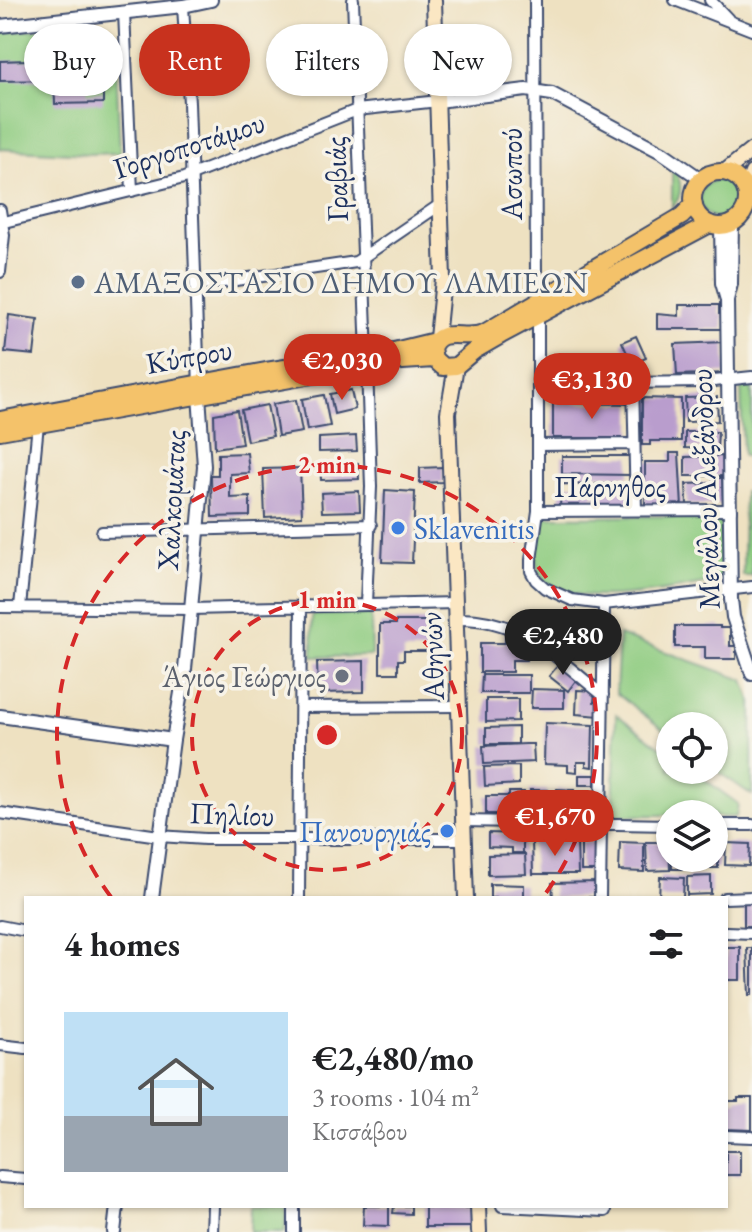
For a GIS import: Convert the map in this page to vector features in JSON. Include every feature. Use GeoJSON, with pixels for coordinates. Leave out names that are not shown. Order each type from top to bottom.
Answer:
{"type":"FeatureCollection","features":[{"type":"Feature","properties":{"kind":"main road"},"geometry":{"type":"LineString","coordinates":[[434,0],[443,279],[451,326],[465,347],[460,363]]}},
{"type":"Feature","properties":{"kind":"main road"},"geometry":{"type":"LineString","coordinates":[[723,173],[752,150]]}},
{"type":"Feature","properties":{"kind":"main road"},"geometry":{"type":"LineString","coordinates":[[730,222],[700,218],[694,204],[694,193],[702,180],[711,174],[723,173],[737,179],[748,193]]}},
{"type":"Feature","properties":{"kind":"main road"},"geometry":{"type":"LineString","coordinates":[[460,363],[538,316],[730,222],[746,206],[752,173]]}},
{"type":"Feature","properties":{"kind":"main road","name":"Κύπρου"},"geometry":{"type":"LineString","coordinates":[[0,420],[367,360],[446,334],[471,337],[484,333],[682,216],[694,204]]}},
{"type":"Feature","properties":{"kind":"main road"},"geometry":{"type":"LineString","coordinates":[[436,362],[432,348],[436,339],[443,279]]}},
{"type":"Feature","properties":{"kind":"main road","name":"Κύπρου"},"geometry":{"type":"LineString","coordinates":[[367,360],[411,359],[436,362],[448,368],[460,363]]}},
{"type":"Feature","properties":{"kind":"main road","name":"Αθηνών"},"geometry":{"type":"LineString","coordinates":[[436,362],[448,413],[466,896]]}},
{"type":"Feature","properties":{"kind":"main road","name":"Αθηνών"},"geometry":{"type":"LineString","coordinates":[[448,413],[460,363]]}},
{"type":"Feature","properties":{"kind":"main road","name":"Κύπρου"},"geometry":{"type":"LineString","coordinates":[[0,431],[199,389]]}},
{"type":"Feature","properties":{"kind":"main road"},"geometry":{"type":"LineString","coordinates":[[478,1208],[479,1232]]}},
{"type":"Feature","properties":{"kind":"street"},"geometry":{"type":"LineString","coordinates":[[0,26],[183,6],[211,0]]}},
{"type":"Feature","properties":{"kind":"street","name":"Γραβιάς"},"geometry":{"type":"LineString","coordinates":[[353,0],[371,525],[366,604]]}},
{"type":"Feature","properties":{"kind":"street","name":"Ασωπού"},"geometry":{"type":"LineString","coordinates":[[535,0],[536,284],[542,298]]}},
{"type":"Feature","properties":{"kind":"street"},"geometry":{"type":"LineString","coordinates":[[675,0],[752,30]]}},
{"type":"Feature","properties":{"kind":"street"},"geometry":{"type":"LineString","coordinates":[[710,0],[729,21]]}},
{"type":"Feature","properties":{"kind":"street","name":"Χαλκομάτας"},"geometry":{"type":"LineString","coordinates":[[152,896],[185,669],[204,466],[183,6]]}},
{"type":"Feature","properties":{"kind":"street"},"geometry":{"type":"LineString","coordinates":[[124,12],[132,191]]}},
{"type":"Feature","properties":{"kind":"street"},"geometry":{"type":"LineString","coordinates":[[438,101],[535,90],[563,99],[663,153],[702,180]]}},
{"type":"Feature","properties":{"kind":"street","name":"Γοργοποτάμου"},"geometry":{"type":"LineString","coordinates":[[2,223],[192,175],[357,110],[438,101]]}},
{"type":"Feature","properties":{"kind":"street"},"geometry":{"type":"LineString","coordinates":[[196,286],[356,262],[441,204]]}},
{"type":"Feature","properties":{"kind":"street"},"geometry":{"type":"LineString","coordinates":[[0,210],[0,272]]}},
{"type":"Feature","properties":{"kind":"street","name":"Μεγάλου Αλεξάνδρου"},"geometry":{"type":"LineString","coordinates":[[730,222],[731,284],[727,300],[730,590],[733,617],[752,674]]}},
{"type":"Feature","properties":{"kind":"street"},"geometry":{"type":"LineString","coordinates":[[538,316],[538,511],[531,571],[540,584],[572,600],[604,604],[752,587]]}},
{"type":"Feature","properties":{"kind":"street"},"geometry":{"type":"LineString","coordinates":[[538,384],[752,377]]}},
{"type":"Feature","properties":{"kind":"street"},"geometry":{"type":"LineString","coordinates":[[633,383],[636,510]]}},
{"type":"Feature","properties":{"kind":"street"},"geometry":{"type":"LineString","coordinates":[[20,607],[38,424]]}},
{"type":"Feature","properties":{"kind":"street"},"geometry":{"type":"LineString","coordinates":[[538,445],[634,444]]}},
{"type":"Feature","properties":{"kind":"street","name":"Πάρνηθος"},"geometry":{"type":"LineString","coordinates":[[538,511],[731,510]]}},
{"type":"Feature","properties":{"kind":"street"},"geometry":{"type":"LineString","coordinates":[[102,532],[371,525]]}},
{"type":"Feature","properties":{"kind":"street"},"geometry":{"type":"LineString","coordinates":[[0,607],[191,609],[456,603]]}},
{"type":"Feature","properties":{"kind":"street"},"geometry":{"type":"LineString","coordinates":[[600,896],[604,604]]}},
{"type":"Feature","properties":{"kind":"street"},"geometry":{"type":"LineString","coordinates":[[299,896],[301,606]]}},
{"type":"Feature","properties":{"kind":"street"},"geometry":{"type":"LineString","coordinates":[[456,619],[492,620],[519,630],[603,695]]}},
{"type":"Feature","properties":{"kind":"street"},"geometry":{"type":"LineString","coordinates":[[301,707],[460,706]]}},
{"type":"Feature","properties":{"kind":"street"},"geometry":{"type":"LineString","coordinates":[[0,716],[173,740]]}},
{"type":"Feature","properties":{"kind":"street","name":"Πηλίου"},"geometry":{"type":"LineString","coordinates":[[0,813],[159,836],[299,840],[463,839]]}},
{"type":"Feature","properties":{"kind":"street"},"geometry":{"type":"LineString","coordinates":[[463,821],[656,825]]}},
{"type":"Feature","properties":{"kind":"street"},"geometry":{"type":"LineString","coordinates":[[728,825],[752,825]]}},
{"type":"Feature","properties":{"kind":"street"},"geometry":{"type":"LineString","coordinates":[[728,898],[752,897]]}},
{"type":"Feature","properties":{"kind":"street"},"geometry":{"type":"LineString","coordinates":[[0,926],[24,931]]}},
{"type":"Feature","properties":{"kind":"street"},"geometry":{"type":"LineString","coordinates":[[728,932],[752,933]]}},
{"type":"Feature","properties":{"kind":"street"},"geometry":{"type":"LineString","coordinates":[[0,1045],[24,1048]]}},
{"type":"Feature","properties":{"kind":"street"},"geometry":{"type":"LineString","coordinates":[[728,1136],[752,1137]]}},
{"type":"Feature","properties":{"kind":"street"},"geometry":{"type":"LineString","coordinates":[[0,1177],[24,1179]]}},
{"type":"Feature","properties":{"kind":"street"},"geometry":{"type":"LineString","coordinates":[[114,1232],[117,1208]]}},
{"type":"Feature","properties":{"kind":"street"},"geometry":{"type":"LineString","coordinates":[[212,1232],[213,1208]]}},
{"type":"Feature","properties":{"kind":"street"},"geometry":{"type":"LineString","coordinates":[[294,1208],[294,1232]]}},
{"type":"Feature","properties":{"kind":"street"},"geometry":{"type":"LineString","coordinates":[[543,1208],[605,1211]]}},
{"type":"Feature","properties":{"kind":"green space"},"geometry":{"type":"Polygon","coordinates":[[[24,30],[24,96],[118,96],[120,153],[0,149],[0,33],[24,30]]]}},
{"type":"Feature","properties":{"kind":"green space"},"geometry":{"type":"Polygon","coordinates":[[[672,169],[680,188],[672,207],[672,169]]]}},
{"type":"Feature","properties":{"kind":"green space"},"geometry":{"type":"Polygon","coordinates":[[[719,180],[732,186],[738,199],[732,212],[719,218],[706,212],[700,199],[706,186],[719,180]]]}},
{"type":"Feature","properties":{"kind":"green space"},"geometry":{"type":"Polygon","coordinates":[[[741,387],[752,387],[752,456],[743,456],[741,387]]]}},
{"type":"Feature","properties":{"kind":"green space"},"geometry":{"type":"Polygon","coordinates":[[[744,491],[752,491],[752,576],[743,576],[744,491]]]}},
{"type":"Feature","properties":{"kind":"green space"},"geometry":{"type":"Polygon","coordinates":[[[721,516],[721,581],[652,593],[596,596],[571,593],[552,586],[537,566],[536,552],[542,517],[721,516]]]}},
{"type":"Feature","properties":{"kind":"green space"},"geometry":{"type":"Polygon","coordinates":[[[371,614],[372,656],[313,657],[312,615],[371,614]]]}},
{"type":"Feature","properties":{"kind":"green space"},"geometry":{"type":"Polygon","coordinates":[[[619,635],[744,680],[752,703],[752,795],[728,779],[728,712],[656,712],[656,724],[616,693],[619,635]]]}},
{"type":"Feature","properties":{"kind":"green space"},"geometry":{"type":"Polygon","coordinates":[[[616,714],[656,744],[656,784],[711,784],[738,804],[736,817],[728,817],[728,800],[656,800],[656,815],[613,816],[616,714]]]}},
{"type":"Feature","properties":{"kind":"green space"},"geometry":{"type":"Polygon","coordinates":[[[251,1208],[286,1208],[285,1232],[250,1232],[251,1208]]]}},
{"type":"Feature","properties":{"kind":"building"},"geometry":{"type":"Polygon","coordinates":[[[24,60],[24,81],[0,81],[0,61],[24,60]]]}},
{"type":"Feature","properties":{"kind":"building"},"geometry":{"type":"Polygon","coordinates":[[[55,96],[103,96],[103,103],[55,104],[55,96]]]}},
{"type":"Feature","properties":{"kind":"building"},"geometry":{"type":"Polygon","coordinates":[[[679,305],[719,305],[719,314],[723,314],[723,329],[657,329],[657,314],[679,316],[679,305]]]}},
{"type":"Feature","properties":{"kind":"building"},"geometry":{"type":"Polygon","coordinates":[[[9,315],[38,319],[34,355],[5,352],[9,315]]]}},
{"type":"Feature","properties":{"kind":"building"},"geometry":{"type":"Polygon","coordinates":[[[636,336],[646,358],[632,364],[622,342],[636,336]]]}},
{"type":"Feature","properties":{"kind":"building"},"geometry":{"type":"Polygon","coordinates":[[[725,342],[726,373],[677,375],[675,344],[725,342]]]}},
{"type":"Feature","properties":{"kind":"building"},"geometry":{"type":"Polygon","coordinates":[[[616,368],[617,377],[604,377],[603,369],[616,368]]]}},
{"type":"Feature","properties":{"kind":"building"},"geometry":{"type":"Polygon","coordinates":[[[623,368],[632,369],[632,376],[623,376],[623,368]]]}},
{"type":"Feature","properties":{"kind":"building"},"geometry":{"type":"Polygon","coordinates":[[[351,390],[355,409],[334,414],[330,394],[351,390]]]}},
{"type":"Feature","properties":{"kind":"building"},"geometry":{"type":"Polygon","coordinates":[[[324,395],[330,426],[307,430],[302,399],[324,395]]]}},
{"type":"Feature","properties":{"kind":"building"},"geometry":{"type":"Polygon","coordinates":[[[717,397],[718,421],[686,422],[685,398],[717,397]]]}},
{"type":"Feature","properties":{"kind":"building"},"geometry":{"type":"Polygon","coordinates":[[[642,398],[681,399],[681,441],[650,441],[650,445],[642,445],[642,398]]]}},
{"type":"Feature","properties":{"kind":"building"},"geometry":{"type":"Polygon","coordinates":[[[296,400],[302,432],[278,436],[273,404],[296,400]]]}},
{"type":"Feature","properties":{"kind":"building"},"geometry":{"type":"Polygon","coordinates":[[[553,403],[632,404],[632,438],[553,438],[553,403]]]}},
{"type":"Feature","properties":{"kind":"building"},"geometry":{"type":"Polygon","coordinates":[[[267,405],[273,436],[247,441],[241,410],[267,405]]]}},
{"type":"Feature","properties":{"kind":"building"},"geometry":{"type":"Polygon","coordinates":[[[237,410],[242,444],[215,448],[214,414],[237,410]]]}},
{"type":"Feature","properties":{"kind":"building"},"geometry":{"type":"Polygon","coordinates":[[[685,432],[718,432],[717,449],[685,448],[685,432]]]}},
{"type":"Feature","properties":{"kind":"building"},"geometry":{"type":"Polygon","coordinates":[[[356,436],[357,451],[319,452],[319,438],[356,436]]]}},
{"type":"Feature","properties":{"kind":"building"},"geometry":{"type":"Polygon","coordinates":[[[247,453],[249,473],[230,474],[230,498],[250,497],[250,516],[212,517],[211,475],[218,475],[218,454],[247,453]]]}},
{"type":"Feature","properties":{"kind":"building"},"geometry":{"type":"Polygon","coordinates":[[[670,453],[679,453],[682,508],[645,508],[645,462],[670,462],[670,453]]]}},
{"type":"Feature","properties":{"kind":"building"},"geometry":{"type":"Polygon","coordinates":[[[562,456],[630,456],[630,475],[562,474],[562,456]]]}},
{"type":"Feature","properties":{"kind":"building"},"geometry":{"type":"Polygon","coordinates":[[[723,456],[723,476],[685,476],[685,457],[723,456]]]}},
{"type":"Feature","properties":{"kind":"building"},"geometry":{"type":"Polygon","coordinates":[[[358,463],[359,479],[321,480],[320,464],[358,463]]]}},
{"type":"Feature","properties":{"kind":"building"},"geometry":{"type":"Polygon","coordinates":[[[443,467],[443,482],[420,483],[420,468],[443,467]]]}},
{"type":"Feature","properties":{"kind":"building"},"geometry":{"type":"Polygon","coordinates":[[[300,468],[302,516],[265,518],[263,469],[300,468]]]}},
{"type":"Feature","properties":{"kind":"building"},"geometry":{"type":"Polygon","coordinates":[[[713,478],[722,478],[723,504],[687,505],[686,484],[713,483],[713,478]]]}},
{"type":"Feature","properties":{"kind":"building"},"geometry":{"type":"Polygon","coordinates":[[[561,484],[593,485],[593,509],[560,508],[561,484]]]}},
{"type":"Feature","properties":{"kind":"building"},"geometry":{"type":"Polygon","coordinates":[[[596,484],[634,484],[634,507],[595,506],[596,484]]]}},
{"type":"Feature","properties":{"kind":"building","name":"Sklavenitis"},"geometry":{"type":"Polygon","coordinates":[[[385,490],[415,492],[412,563],[382,562],[385,490]]]}},
{"type":"Feature","properties":{"kind":"building"},"geometry":{"type":"Polygon","coordinates":[[[359,491],[360,511],[322,512],[321,493],[359,491]]]}},
{"type":"Feature","properties":{"kind":"building"},"geometry":{"type":"Polygon","coordinates":[[[396,621],[430,621],[430,651],[404,651],[404,660],[398,660],[398,673],[380,673],[380,624],[396,624],[396,621]]]}},
{"type":"Feature","properties":{"kind":"building"},"geometry":{"type":"Polygon","coordinates":[[[675,626],[730,628],[730,646],[736,646],[736,659],[705,659],[705,647],[675,647],[675,626]]]}},
{"type":"Feature","properties":{"kind":"building"},"geometry":{"type":"Polygon","coordinates":[[[505,634],[524,634],[526,660],[512,660],[512,672],[480,672],[480,643],[505,643],[505,634]]]}},
{"type":"Feature","properties":{"kind":"building","name":"Άγιος Γεώργιος"},"geometry":{"type":"Polygon","coordinates":[[[364,661],[364,692],[318,693],[317,662],[364,661]]]}},
{"type":"Feature","properties":{"kind":"building"},"geometry":{"type":"Polygon","coordinates":[[[559,664],[577,679],[568,691],[549,676],[559,664]]]}},
{"type":"Feature","properties":{"kind":"building"},"geometry":{"type":"Polygon","coordinates":[[[482,675],[529,675],[529,693],[481,693],[482,675]]]}},
{"type":"Feature","properties":{"kind":"building"},"geometry":{"type":"Polygon","coordinates":[[[532,689],[564,690],[564,708],[531,708],[532,689]]]}},
{"type":"Feature","properties":{"kind":"building"},"geometry":{"type":"Polygon","coordinates":[[[577,690],[595,691],[594,702],[601,703],[600,716],[576,714],[577,690]]]}},
{"type":"Feature","properties":{"kind":"building"},"geometry":{"type":"Polygon","coordinates":[[[486,699],[518,699],[518,721],[486,722],[486,699]]]}},
{"type":"Feature","properties":{"kind":"building"},"geometry":{"type":"Polygon","coordinates":[[[545,723],[593,725],[592,767],[586,766],[586,762],[577,762],[577,772],[568,771],[568,765],[544,764],[545,723]]]}},
{"type":"Feature","properties":{"kind":"building"},"geometry":{"type":"Polygon","coordinates":[[[518,727],[518,744],[486,744],[486,728],[518,727]]]}},
{"type":"Feature","properties":{"kind":"building"},"geometry":{"type":"Polygon","coordinates":[[[533,744],[534,762],[484,764],[483,746],[533,744]]]}},
{"type":"Feature","properties":{"kind":"building"},"geometry":{"type":"Polygon","coordinates":[[[519,766],[519,784],[485,786],[484,767],[519,766]]]}},
{"type":"Feature","properties":{"kind":"building"},"geometry":{"type":"Polygon","coordinates":[[[579,775],[595,775],[595,785],[579,785],[579,775]]]}},
{"type":"Feature","properties":{"kind":"building"},"geometry":{"type":"Polygon","coordinates":[[[557,789],[574,790],[573,818],[555,817],[557,789]]]}},
{"type":"Feature","properties":{"kind":"building"},"geometry":{"type":"Polygon","coordinates":[[[530,790],[547,790],[549,817],[529,817],[530,790]]]}},
{"type":"Feature","properties":{"kind":"building"},"geometry":{"type":"Polygon","coordinates":[[[509,792],[524,792],[524,814],[486,814],[486,796],[509,796],[509,792]]]}},
{"type":"Feature","properties":{"kind":"building"},"geometry":{"type":"Polygon","coordinates":[[[488,833],[523,834],[523,853],[512,853],[512,848],[488,847],[488,833]]]}},
{"type":"Feature","properties":{"kind":"building"},"geometry":{"type":"Polygon","coordinates":[[[532,841],[577,841],[578,874],[533,874],[532,841]]]}},
{"type":"Feature","properties":{"kind":"building"},"geometry":{"type":"Polygon","coordinates":[[[581,842],[598,842],[599,871],[581,871],[581,842]]]}},
{"type":"Feature","properties":{"kind":"building"},"geometry":{"type":"Polygon","coordinates":[[[620,842],[644,843],[644,872],[619,871],[620,842]]]}},
{"type":"Feature","properties":{"kind":"building"},"geometry":{"type":"Polygon","coordinates":[[[646,842],[656,842],[656,871],[647,871],[646,842]]]}},
{"type":"Feature","properties":{"kind":"building"},"geometry":{"type":"Polygon","coordinates":[[[728,843],[750,844],[749,866],[728,865],[728,843]]]}},
{"type":"Feature","properties":{"kind":"building"},"geometry":{"type":"Polygon","coordinates":[[[525,854],[526,874],[488,875],[488,855],[525,854]]]}},
{"type":"Feature","properties":{"kind":"building"},"geometry":{"type":"Polygon","coordinates":[[[711,876],[711,894],[687,895],[687,877],[711,876]]]}},
{"type":"Feature","properties":{"kind":"building"},"geometry":{"type":"Polygon","coordinates":[[[660,877],[684,878],[683,896],[659,896],[660,877]]]}},
{"type":"Feature","properties":{"kind":"building"},"geometry":{"type":"Polygon","coordinates":[[[597,882],[598,896],[553,896],[552,883],[597,882]]]}},
{"type":"Feature","properties":{"kind":"building"},"geometry":{"type":"Polygon","coordinates":[[[490,884],[524,885],[524,896],[490,896],[490,884]]]}},
{"type":"Feature","properties":{"kind":"building"},"geometry":{"type":"Polygon","coordinates":[[[744,902],[752,902],[752,926],[744,926],[744,902]]]}},
{"type":"Feature","properties":{"kind":"building"},"geometry":{"type":"Polygon","coordinates":[[[728,947],[740,947],[740,980],[728,980],[728,947]]]}},
{"type":"Feature","properties":{"kind":"building"},"geometry":{"type":"Polygon","coordinates":[[[747,948],[752,948],[752,995],[749,995],[747,948]]]}},
{"type":"Feature","properties":{"kind":"building"},"geometry":{"type":"Polygon","coordinates":[[[738,1098],[752,1098],[752,1130],[728,1129],[728,1101],[738,1101],[738,1098]]]}},
{"type":"Feature","properties":{"kind":"building"},"geometry":{"type":"Polygon","coordinates":[[[728,1151],[740,1151],[740,1175],[728,1175],[728,1151]]]}},
{"type":"Feature","properties":{"kind":"building"},"geometry":{"type":"Polygon","coordinates":[[[364,1208],[389,1208],[389,1226],[363,1225],[364,1208]]]}},
{"type":"Feature","properties":{"kind":"building"},"geometry":{"type":"Polygon","coordinates":[[[394,1208],[411,1208],[411,1214],[393,1213],[394,1208]]]}},
{"type":"Feature","properties":{"kind":"building"},"geometry":{"type":"Polygon","coordinates":[[[425,1208],[472,1208],[471,1227],[425,1227],[425,1208]]]}},
{"type":"Feature","properties":{"kind":"place","name":"ΑΜΑΞΟΣΤΑΣΙΟ ΔΗΜΟΥ ΛΑΜΙΕΩΝ"},"geometry":{"type":"Point","coordinates":[78,282]}},
{"type":"Feature","properties":{"kind":"place","name":"Sklavenitis"},"geometry":{"type":"Point","coordinates":[398,528]}},
{"type":"Feature","properties":{"kind":"place","name":"Άγιος Γεώργιος"},"geometry":{"type":"Point","coordinates":[342,676]}},
{"type":"Feature","properties":{"kind":"place","name":"Πανουργιάς"},"geometry":{"type":"Point","coordinates":[447,831]}}]}
